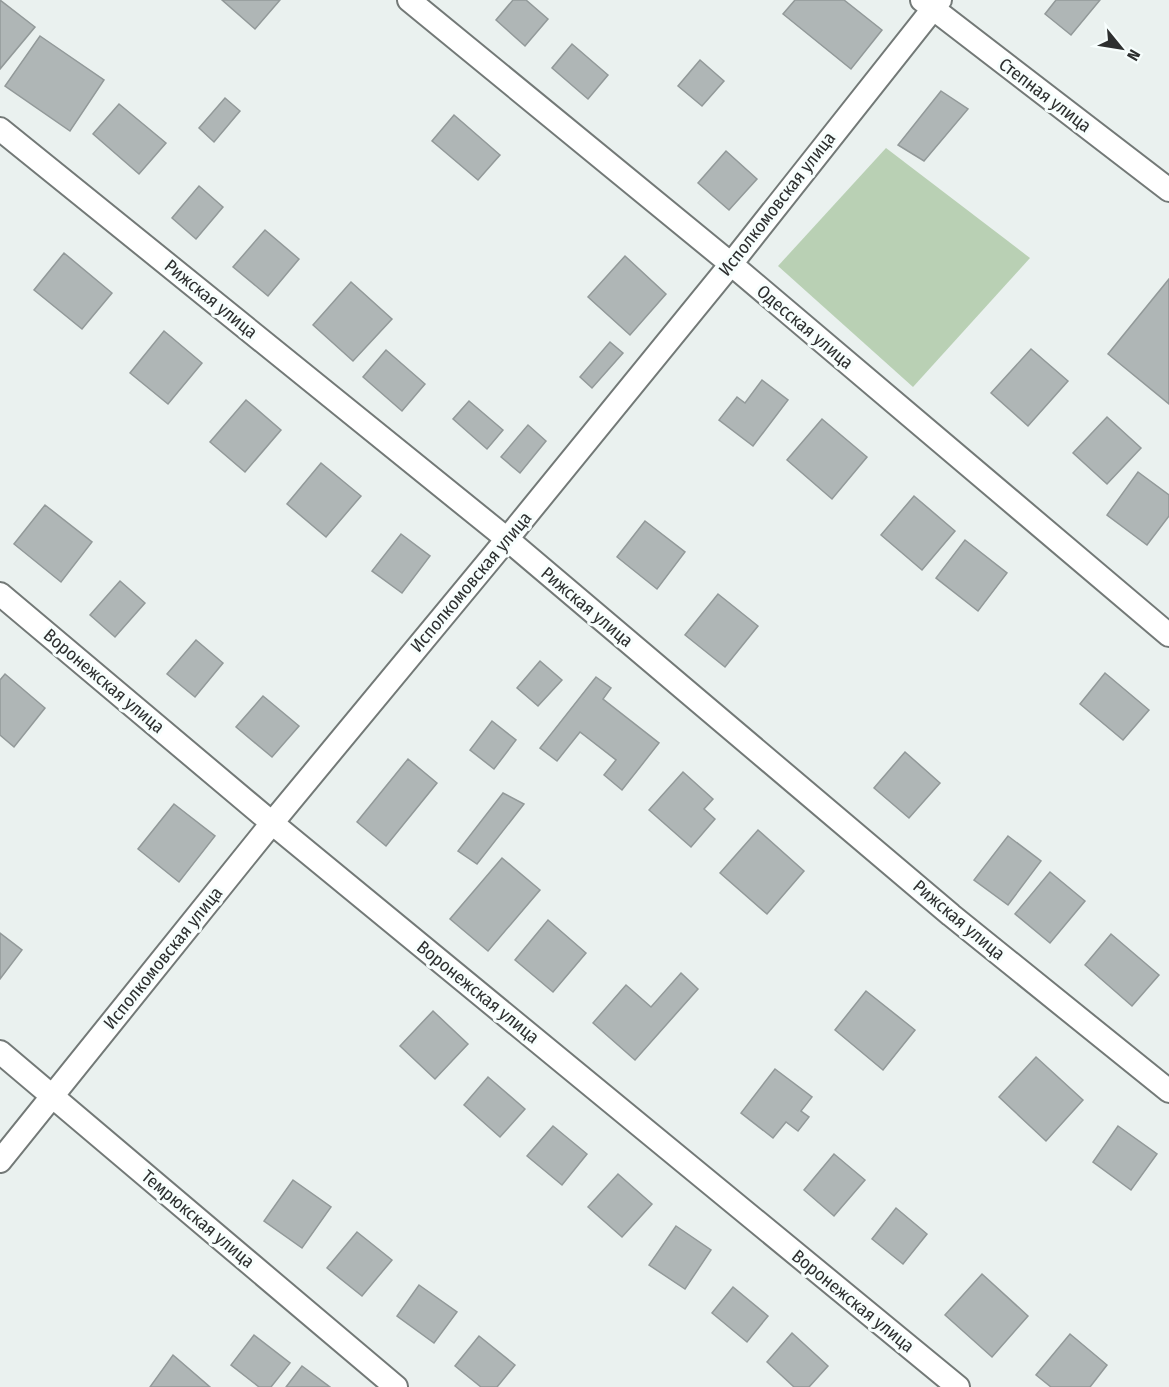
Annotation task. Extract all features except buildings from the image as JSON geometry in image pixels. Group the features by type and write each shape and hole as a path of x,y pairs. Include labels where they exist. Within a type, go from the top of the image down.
{"street":[{"name":"Одесская улица","path":"409,0 730,264 1169,635"},
{"name":"Исполкомовская улица","path":"0,1161 272,822 507,539 730,264 931,3"},
{"name":"Степная улица","path":"931,3 1169,190"},
{"name":"Рижская улица","path":"0,129 507,539 951,915 1169,1091"},
{"name":"Воронежская улица","path":"0,594 272,822 958,1387"},
{"name":"Темрюкская улица","path":"0,1052 396,1387"}],"green space":[{"path":"886,148 1030,258 913,387 778,266"}]}
